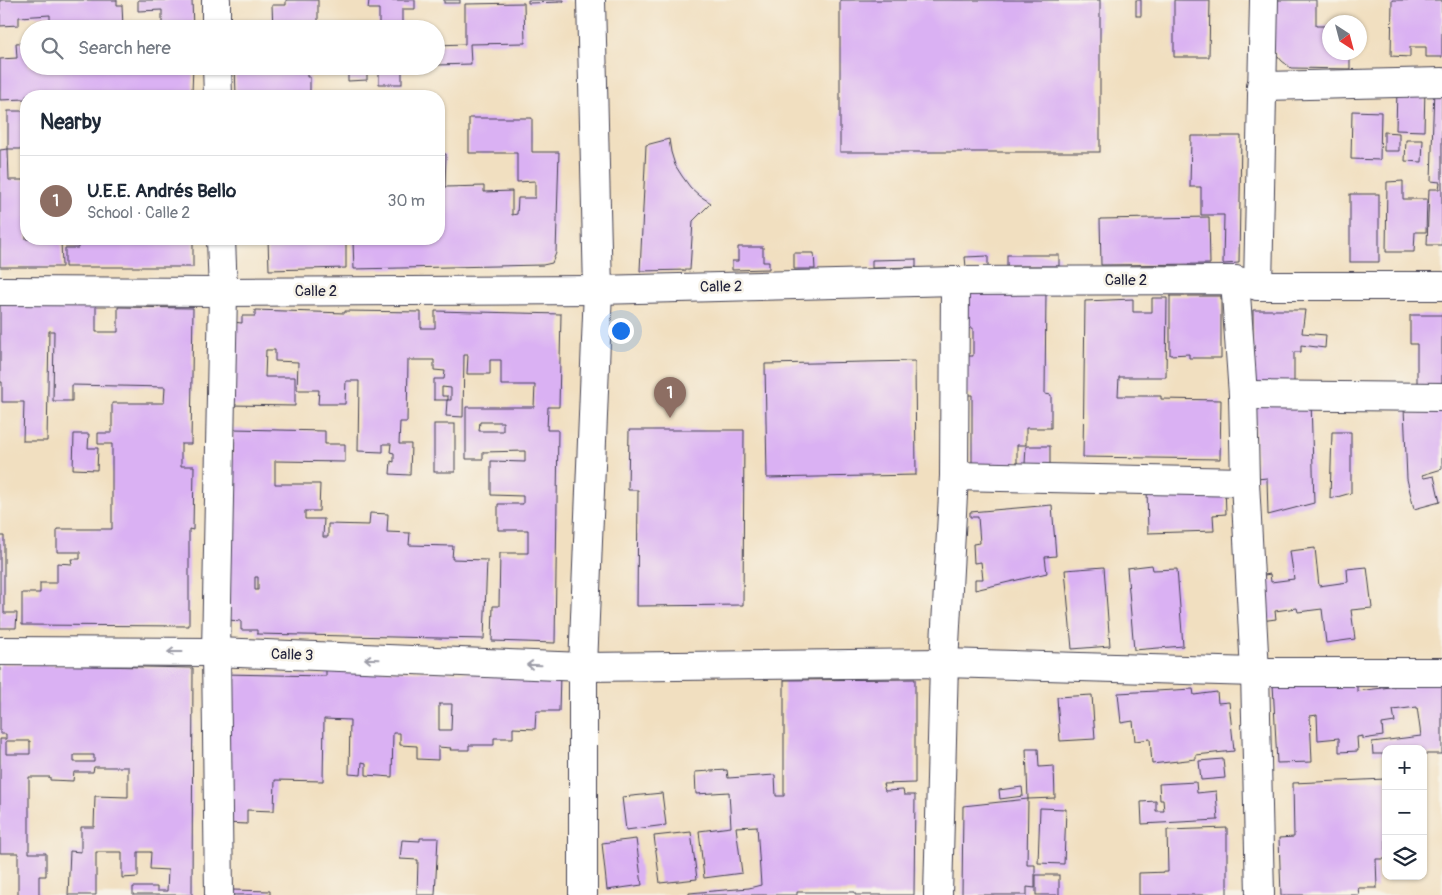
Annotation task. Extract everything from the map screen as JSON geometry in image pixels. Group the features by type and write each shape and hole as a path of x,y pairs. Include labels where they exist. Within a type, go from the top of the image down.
{"street":[{"path":"216,0 216,20"},
{"path":"583,895 583,667 598,290 591,0"},
{"path":"1260,895 1255,672 1245,482 1243,395 1246,283 1261,86 1264,0"},
{"path":"217,75 218,90"},
{"path":"1261,86 1442,82"},
{"path":"219,895 216,652 223,292 221,245"},
{"path":"938,895 944,663 954,476 955,281"},
{"name":"Calle 2","path":"0,291 598,290 955,281 1442,286"},
{"path":"1243,395 1442,397"},
{"path":"954,476 1245,482"},
{"name":"Calle 3","path":"0,652 216,652 583,667 944,663 1255,672 1442,672"}],"building":[{"path":"0,0 117,0 117,5 122,5 123,20 50,20 50,15 19,17 19,25 0,26"},
{"path":"138,0 192,0 193,20 162,20 162,10 138,11"},
{"path":"286,0 318,0 318,20 273,20 272,5 286,5"},
{"path":"369,0 415,0 415,9 402,9 402,20 379,20 379,9 368,9"},
{"path":"444,0 460,0 460,3 444,3"},
{"path":"528,0 564,0 564,2 528,3"},
{"path":"840,0 1100,0 1100,152 840,152"},
{"path":"1136,0 1141,0 1141,16 1136,16"},
{"path":"1174,0 1210,0 1209,57 1174,57"},
{"path":"1275,0 1316,0 1316,26 1322,26 1322,60 1350,60 1350,69 1291,68 1272,49"},
{"path":"1392,0 1442,0 1442,57 1426,57 1426,47 1410,47 1410,57 1391,56"},
{"path":"524,3 525,43 470,44 471,64 445,65 445,45 465,44 465,4"},
{"path":"16,43 20,43 20,75 193,75 192,90 20,90 20,99 0,100 0,59 17,58"},
{"path":"235,75 307,75 307,77 310,77 310,90 236,90"},
{"path":"348,75 367,75 367,80 348,81"},
{"path":"379,75 402,75 402,84 379,84"},
{"path":"1434,87 1442,87 1442,245 1427,245 1429,189 1439,189 1440,182 1431,181"},
{"path":"1397,88 1425,88 1424,131 1396,130"},
{"path":"8,111 20,111 20,149 8,149"},
{"path":"1352,111 1381,112 1380,160 1351,159"},
{"path":"469,118 532,118 532,152 559,152 556,253 552,263 543,265 354,269 353,245 445,245 445,187 484,186 484,192 512,191 512,215 517,214 518,198 535,198 535,181 517,182 517,153 469,153"},
{"path":"1384,132 1399,133 1399,151 1384,151"},
{"path":"1191,136 1241,136 1239,263 1223,264 1224,215 1201,215 1201,187 1190,187"},
{"path":"669,139 675,165 682,176 690,187 711,203 693,221 690,270 640,271 646,145"},
{"path":"1406,140 1423,140 1422,162 1405,161"},
{"path":"8,149 9,180 20,180 20,245 61,245 62,267 0,267 0,150"},
{"path":"445,154 446,154 445,187"},
{"path":"1403,181 1403,199 1427,199 1426,232 1415,232 1414,252 1386,252 1387,182"},
{"path":"1350,194 1379,194 1379,262 1350,262"},
{"path":"1209,217 1210,264 1101,265 1100,219"},
{"path":"78,245 193,245 193,267 65,267 65,248 78,248"},
{"path":"268,245 346,245 346,268 269,270"},
{"path":"738,247 763,247 763,262 769,262 769,269 732,270 732,261 738,261"},
{"path":"794,253 814,253 815,269 794,269"},
{"path":"1007,255 1059,255 1059,266 1007,266"},
{"path":"988,256 988,267 966,267 965,257"},
{"path":"916,259 916,267 872,268 872,260"},
{"path":"962,291 1046,291 1045,394 1051,395 1051,428 1026,428 1026,445 1017,445 1017,465 972,465 972,395 965,395 965,356 973,356 973,328 962,328"},
{"path":"1170,296 1221,296 1221,358 1189,358 1189,354 1170,355"},
{"path":"1152,298 1167,298 1166,377 1119,377 1118,396 1161,396 1161,399 1221,400 1220,459 1083,457 1085,301 1133,299 1133,312 1152,312"},
{"path":"0,303 96,304 96,332 118,332 118,307 193,308 191,444 181,444 181,466 194,466 193,530 189,529 189,626 22,625 22,593 40,593 40,583 57,583 57,563 72,564 71,559 80,559 80,552 57,552 57,529 112,529 112,444 98,444 98,433 112,433 112,403 164,403 165,387 72,385 72,401 53,401 54,331 49,331 47,441 23,441 24,402 2,402 2,382 0,382"},
{"path":"255,310 345,313 345,311 421,312 421,328 435,328 435,311 561,314 559,407 548,407 547,430 558,430 555,643 492,641 493,606 499,606 500,553 528,553 528,530 498,530 498,504 523,504 523,496 491,495 491,461 525,462 525,451 483,452 483,459 466,459 466,407 534,407 535,385 501,385 501,360 490,360 490,374 467,374 468,355 464,355 463,417 446,416 447,400 434,400 434,379 444,379 445,371 434,370 434,360 408,360 407,422 400,422 399,444 411,444 410,475 390,474 391,461 394,462 394,453 390,452 391,444 383,444 383,452 358,451 359,381 346,381 345,404 318,404 319,390 297,390 298,362 275,361 275,350 266,350 265,377 295,377 295,406 230,405 232,322 242,323 242,316 255,316","holes":["442,387 451,388 451,400 448,400 448,396 442,396","480,422 503,422 503,431 479,431"]},
{"path":"1253,310 1305,310 1302,333 1326,335 1325,348 1301,345 1301,352 1294,352 1294,389 1253,389"},
{"path":"1410,315 1442,315 1442,388 1417,388 1417,344 1410,344"},
{"path":"915,361 916,475 767,478 765,364"},
{"path":"1311,400 1314,503 1268,515 1267,478 1257,479 1255,402"},
{"path":"1442,407 1442,469 1422,475 1424,478 1434,476 1440,502 1414,509 1407,479 1404,408"},
{"path":"434,424 455,424 455,472 434,472"},
{"path":"233,429 325,431 325,444 345,444 345,462 275,461 275,484 320,484 319,511 305,511 305,519 324,519 323,537 328,537 328,524 369,525 370,513 388,514 387,532 410,533 409,545 453,546 452,559 487,560 484,639 257,634 257,630 241,630 241,621 228,620","holes":["255,577 258,577 258,590 255,590"]},
{"path":"629,430 744,430 743,605 637,606 638,490 628,490"},
{"path":"1332,432 1351,432 1351,493 1330,499"},
{"path":"74,434 89,434 88,448 98,448 97,470 73,469"},
{"path":"1026,446 1050,446 1050,464 1025,464"},
{"path":"1225,485 1226,514 1213,515 1214,531 1148,533 1147,487"},
{"path":"1052,505 1056,556 1045,557 1047,573 975,590 975,579 983,579 981,562 974,563 973,544 980,543 978,517 970,517 970,512"},
{"path":"0,536 4,536 4,613 17,613 16,628 0,628"},
{"path":"1315,548 1319,586 1348,582 1347,569 1367,567 1372,608 1351,610 1355,639 1326,643 1322,609 1298,612 1297,608 1275,611 1276,619 1261,621 1254,577 1270,574 1271,582 1294,579 1290,551"},
{"path":"1152,565 1153,570 1177,569 1183,646 1134,650 1127,568"},
{"path":"1104,567 1110,646 1072,649 1065,570"},
{"path":"0,664 193,668 192,895 133,895 133,887 157,887 157,891 167,891 168,870 150,869 151,852 138,852 138,877 122,878 122,852 96,852 96,895 68,895 70,851 81,852 81,827 94,827 95,796 128,797 128,767 94,767 93,772 74,772 73,781 50,780 50,777 29,777 29,853 46,853 46,876 39,876 39,895 18,895 18,853 0,853 0,739 6,739 6,734 0,734","holes":["6,741 30,741 30,754 6,754","74,755 94,755 94,762 74,762"]},
{"path":"326,669 560,675 559,711 536,711 535,729 513,728 513,738 494,738 494,745 469,745 469,750 450,750 451,748 438,747 438,760 417,759 417,746 400,745 400,733 393,733 392,777 366,775 366,763 362,762 361,775 349,774 350,720 324,719 323,781 275,780 274,811 247,810 247,824 224,823 224,674 326,676","holes":["439,704 452,704 451,730 439,730"]},
{"path":"915,679 915,783 883,784 885,791 903,790 904,795 915,795 914,895 855,895 855,892 797,892 797,895 689,895 689,893 749,888 761,885 757,826 736,827 742,873 704,878 699,831 731,827 729,792 696,794 695,772 727,770 728,778 775,775 776,796 784,796 784,680"},
{"path":"1332,681 1332,686 1357,685 1357,691 1442,681 1442,754 1427,754 1427,745 1382,745 1382,754 1373,754 1372,742 1421,736 1417,707 1393,710 1395,722 1382,724 1383,736 1363,739 1363,736 1357,737 1358,751 1339,752 1339,738 1318,740 1317,715 1310,716 1312,762 1277,763 1273,684"},
{"path":"1193,689 1194,695 1217,692 1218,703 1229,702 1234,751 1196,755 1196,759 1152,764 1150,739 1135,741 1133,721 1121,723 1118,693"},
{"path":"1092,695 1095,739 1060,741 1057,697"},
{"path":"1026,749 1038,749 1039,767 1054,766 1055,798 1028,799"},
{"path":"1223,759 1225,778 1201,780 1199,761"},
{"path":"1382,779 1382,859 1376,859 1377,888 1358,888 1359,895 1281,895 1279,838 1294,837 1293,783"},
{"path":"1196,782 1197,793 1216,791 1218,820 1142,824 1141,802 1156,801 1156,811 1164,811 1163,800 1160,800 1159,784"},
{"path":"1022,787 1023,796 1000,799 999,790"},
{"path":"662,793 666,825 626,830 622,797"},
{"path":"1028,799 1027,865 1035,865 1035,888 1027,887 1027,895 962,895 963,806"},
{"path":"1040,808 1066,809 1064,864 1038,863"},
{"path":"1227,828 1227,895 1139,895 1139,873 1168,872 1167,830"},
{"path":"691,832 697,879 660,883 654,836"},
{"path":"420,838 438,838 435,895 417,895 418,860 400,859 402,840 420,841"},
{"path":"636,839 642,885 607,890 602,843"},
{"path":"1036,875 1059,875 1059,895 1036,895"},
{"path":"232,890 270,891 270,895 232,895"}],"place":[{"name":"U.E.E. Andrés Bello","path":"670,418"}]}
